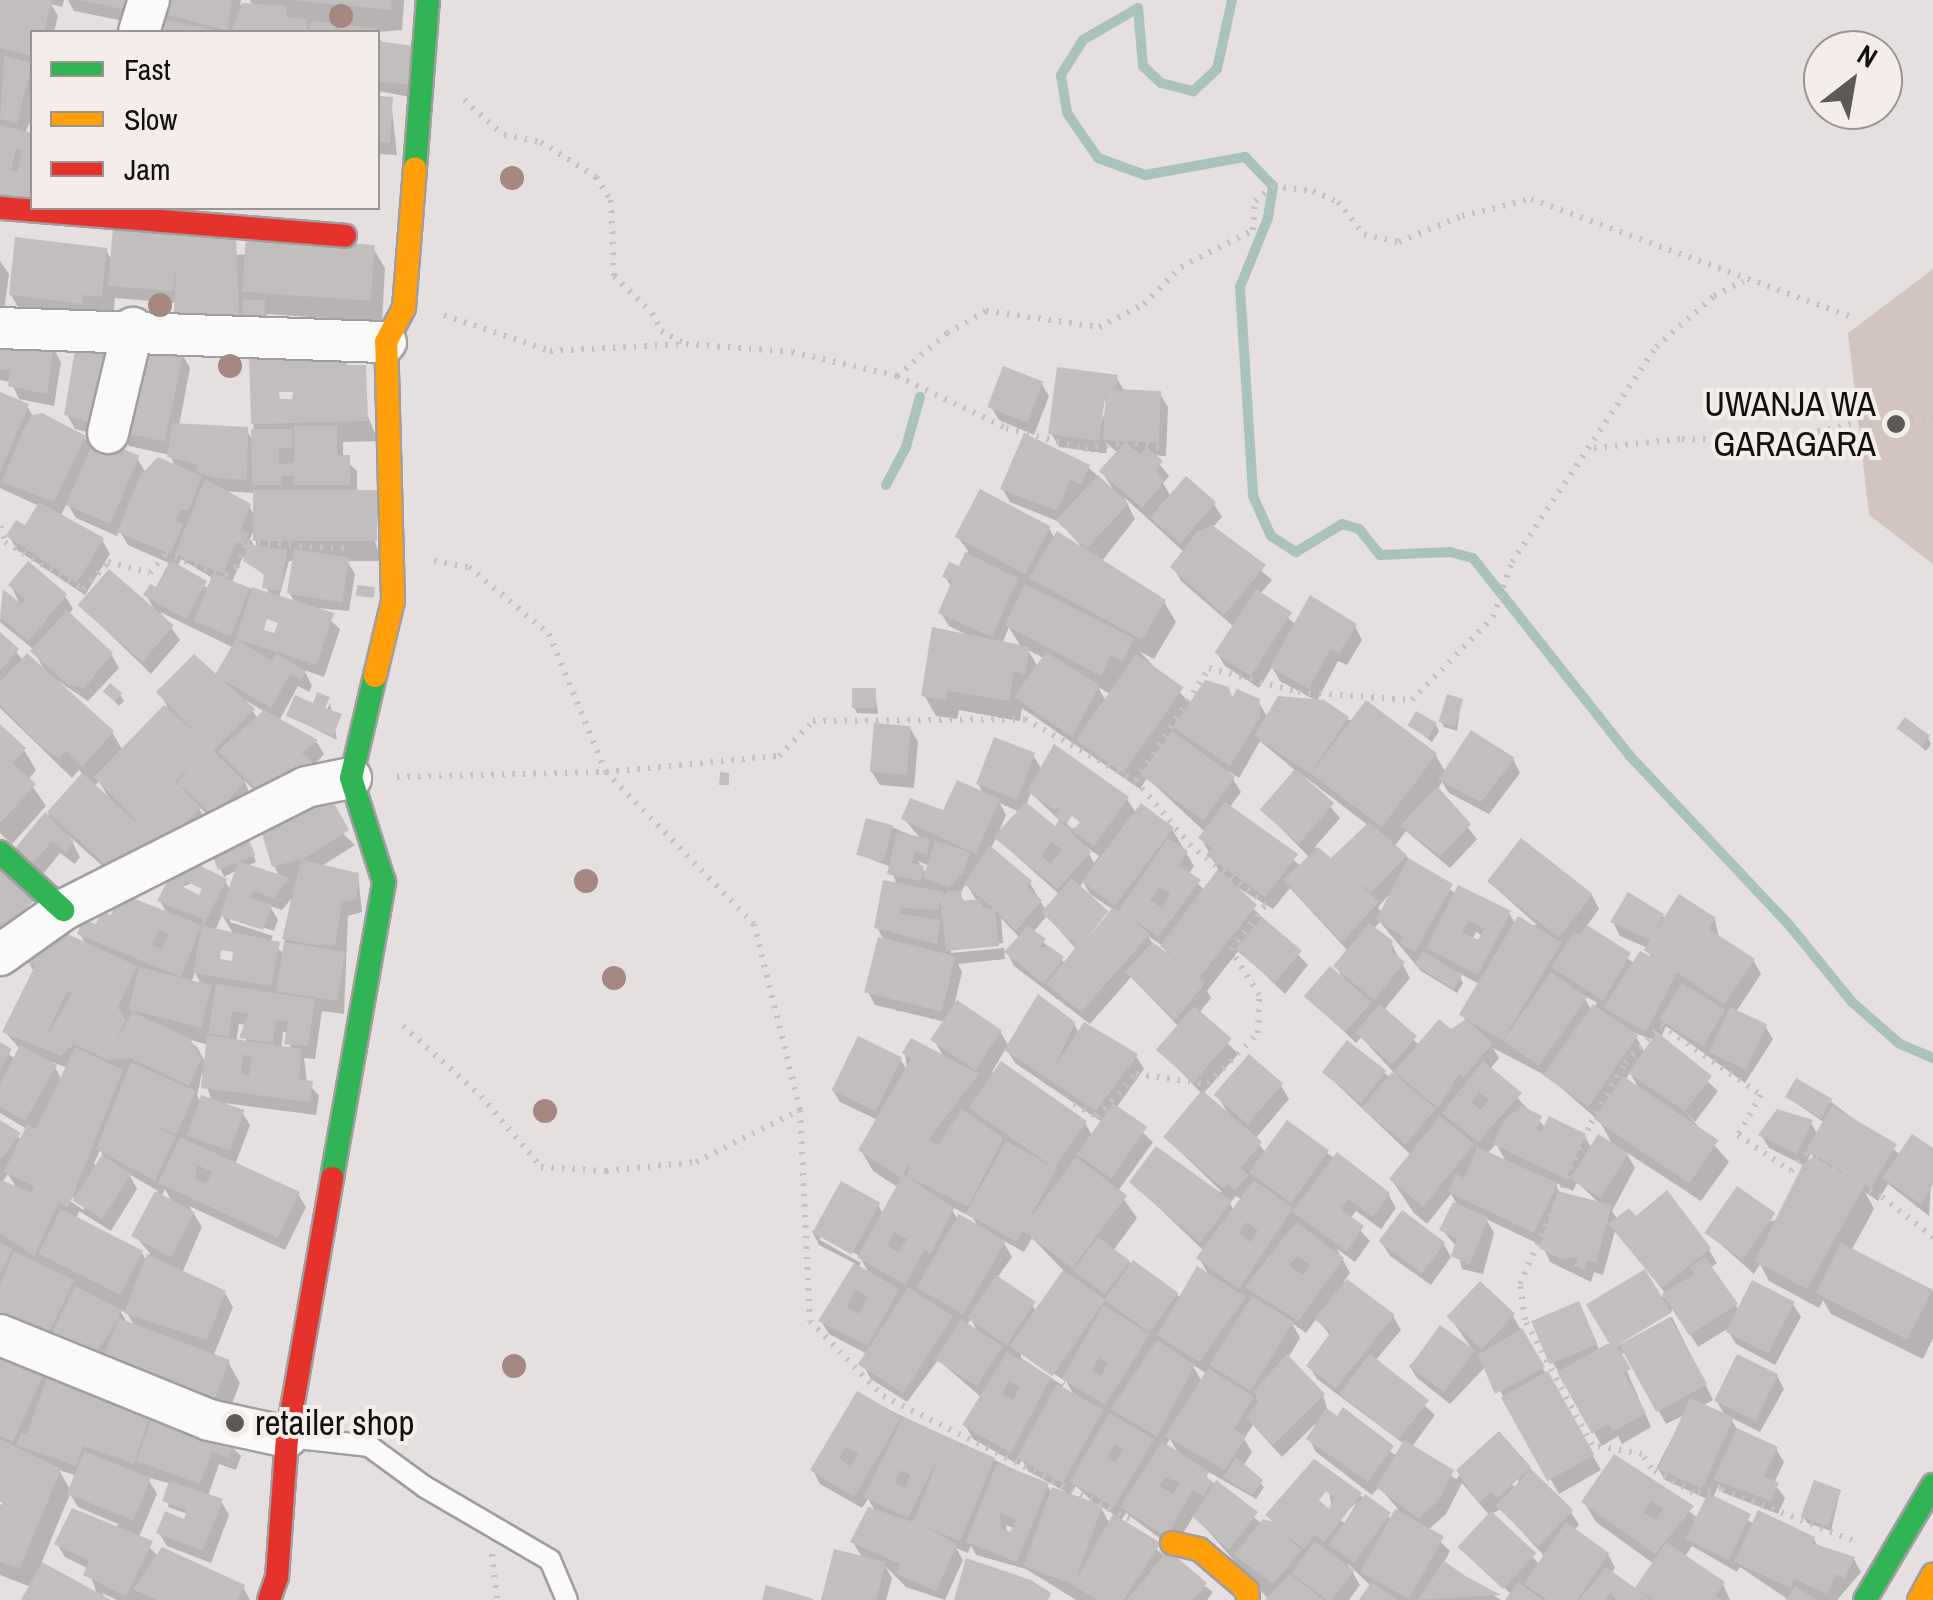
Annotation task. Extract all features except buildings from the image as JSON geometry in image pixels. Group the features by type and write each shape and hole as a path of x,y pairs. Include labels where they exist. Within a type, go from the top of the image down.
{"street":[{"path":"140,30 148,0"},
{"path":"269,1600 277,1577 287,1437 363,1020 384,882 350,778 394,600 395,325 428,0"},
{"path":"0,208 30,210"},
{"path":"36,210 345,236"},
{"path":"0,328 395,325"},
{"path":"108,433 133,328"},
{"path":"0,955 63,910 306,786 350,778"},
{"path":"0,852 63,910"},
{"path":"0,1335 210,1420 287,1437"},
{"path":"1866,1600 1933,1485"},
{"path":"1172,1543 1199,1548 1247,1590 1248,1600"},
{"path":"1919,1600 1933,1575"}],"lane":[{"path":"287,1437 369,1446 492,1528 550,1560 566,1600"}],"path":[{"path":"455,84 470,111 504,135 541,142 596,176 612,200 614,276 652,313 660,331 686,344"},
{"path":"896,376 947,333 986,312 1099,327 1144,304 1181,267 1253,230 1255,201 1273,186 1338,202 1364,235 1399,242 1462,216 1531,198 1743,281 1848,316"},
{"path":"1136,781 1209,668 1298,692 1412,700 1493,617 1512,562 1593,448 1656,347 1714,296 1743,281"},
{"path":"395,325 474,320 550,351 686,344 792,352 896,376 1038,437 1085,449 1125,442 1162,448"},
{"path":"1593,448 1682,439 1777,441 1859,422 1933,418"},
{"path":"0,526 5,542 83,589 108,562 150,573 165,554 226,575 237,567 247,542 395,554 469,567 550,634 606,772 754,924 800,1110 810,1321 883,1396 1172,1543"},
{"path":"350,778 606,772 779,756 813,721 1025,719 1136,781 1191,846 1266,904 1232,950 1259,995 1258,1033 1208,1084 1136,1074 1097,1117 1074,1104"},
{"path":"363,1020 401,1024 436,1050 541,1168 606,1171 696,1162 800,1110"},
{"path":"1890,1556 1721,1489 1693,1493 1651,1468 1642,1454 1592,1444 1525,1320 1520,1284 1591,1123 1626,1063 1661,1024 1761,1095 1738,1136 1791,1171 1806,1153 1882,1196 1933,1237"},
{"path":"492,1528 497,1600"}],"shaded area":[{"name":"UWANJA WA GARAGARA","path":"1933,269 1933,564 1869,515 1848,333"}],"waterway":[{"path":"1232,0 1217,69 1193,91 1161,83 1143,66 1138,8 1083,40 1061,75 1067,113 1098,158 1145,175 1245,157 1273,186 1268,218 1240,287 1253,496 1271,536 1296,552 1342,524 1359,529 1380,555 1450,552 1473,558 1629,755 1790,926 1852,1002 1900,1044 1933,1058"},
{"path":"886,485 906,447 920,397"}],"traffic: fast":[{"path":"415,168 428,0"},
{"path":"332,1178 384,882 351,778 375,676"},
{"path":"0,852 63,910"},
{"path":"1865,1600 1933,1485"}],"traffic: slow":[{"path":"375,676 393,601 386,342 404,308 415,168"},
{"path":"1172,1543 1199,1549 1247,1590 1248,1600"},
{"path":"1919,1600 1933,1575"}],"traffic: jam":[{"path":"0,208 345,236"},
{"path":"269,1600 277,1577 287,1437 332,1178"}],"place":[{"name":"UWANJA WA GARAGARA","path":"1896,424"},
{"name":"retailer shop","path":"235,1423"}]}
